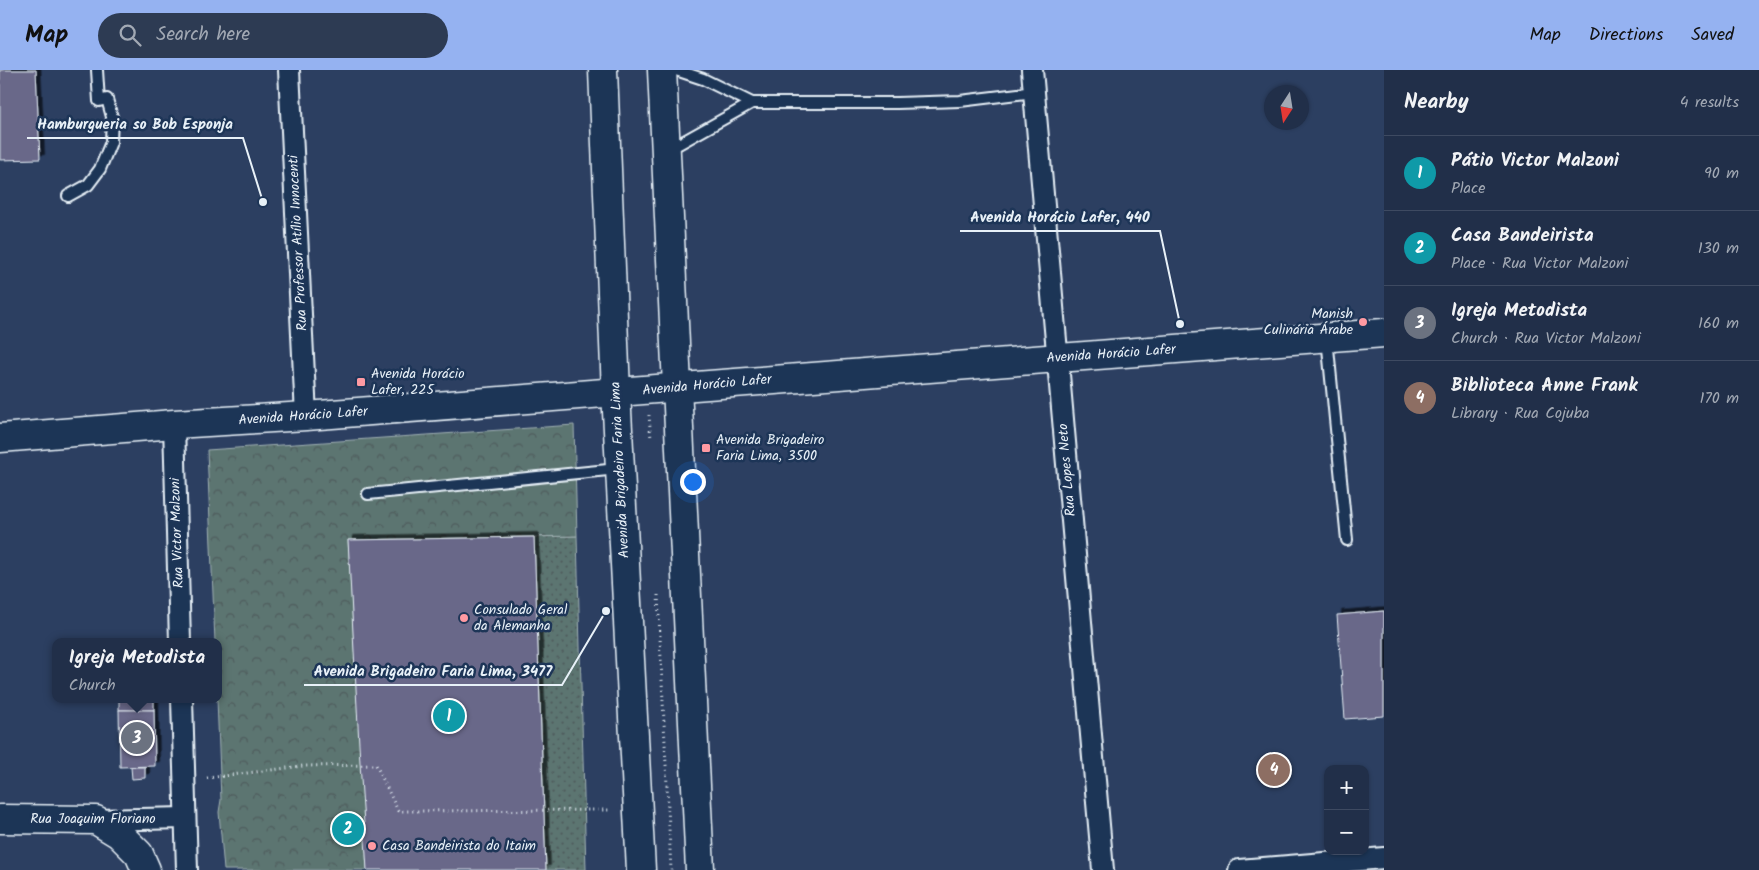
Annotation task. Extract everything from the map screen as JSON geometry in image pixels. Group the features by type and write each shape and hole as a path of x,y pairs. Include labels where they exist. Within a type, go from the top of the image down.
{"main road":[{"name":"Avenida Brigadeiro Faria Lima","path":"603,70 619,469 641,870"},
{"path":"662,70 700,870"},
{"name":"Avenida Horácio Lafer","path":"0,438 1384,333"},
{"name":"Rua Joaquim Floriano","path":"0,819 96,820"},
{"path":"96,820 119,834 139,854 146,870"}],"street":[{"name":"Rua Professor Atílio Innocenti","path":"289,70 306,416"},
{"name":"Rua Lopes Neto","path":"1032,70 1103,870"},
{"name":"Rua Victor Malzoni","path":"174,424 180,638"},
{"path":"182,703 187,870"},
{"name":"Rua Joaquim Floriano","path":"96,820 185,818"},
{"path":"1238,870 1384,858"}],"lane":[{"path":"68,196 88,185 100,169 111,142 112,117 107,99 99,101 97,70"},
{"path":"676,70 703,79 752,103 942,102 1034,92"},
{"path":"666,151 752,103"},
{"path":"1327,338 1346,540"},
{"path":"368,494 619,469"}],"path":[{"path":"184,780 302,766 376,764 398,810 638,810"}],"green space":[{"path":"574,425 577,536 348,540 367,870 224,870 219,812 221,800 217,703 222,703 222,638 215,638 207,450"},
{"path":"577,536 586,870 546,870 534,537"}],"building":[{"path":"0,70 36,70 40,159 0,160"},
{"path":"534,537 546,870 367,870 348,540"},
{"path":"1384,611 1384,716 1345,719 1337,615"},
{"path":"119,703 154,703 154,710 119,710"},
{"path":"119,710 154,710 155,766 120,767"},
{"path":"131,767 145,767 145,778 132,779"}],"place":[{"name":"Hamburgueria so Bob Esponja","path":"263,202"},
{"name":"Manish Culinária Árabe","path":"1363,322"},
{"name":"Avenida Horácio Lafer, 440","path":"1180,324"},
{"name":"Avenida Horácio Lafer, 225","path":"361,382"},
{"name":"Avenida Brigadeiro Faria Lima, 3500","path":"706,448"},
{"name":"Avenida Brigadeiro Faria Lima, 3477","path":"606,611"},
{"name":"Consulado Geral da Alemanha","path":"464,618"},
{"name":"Pátio Victor Malzoni","path":"449,716"},
{"name":"Igreja Metodista","path":"137,738"},
{"name":"Biblioteca Anne Frank","path":"1274,770"},
{"name":"Casa Bandeirista","path":"348,829"},
{"name":"Casa Bandeirista do Itaim","path":"372,846"}]}
